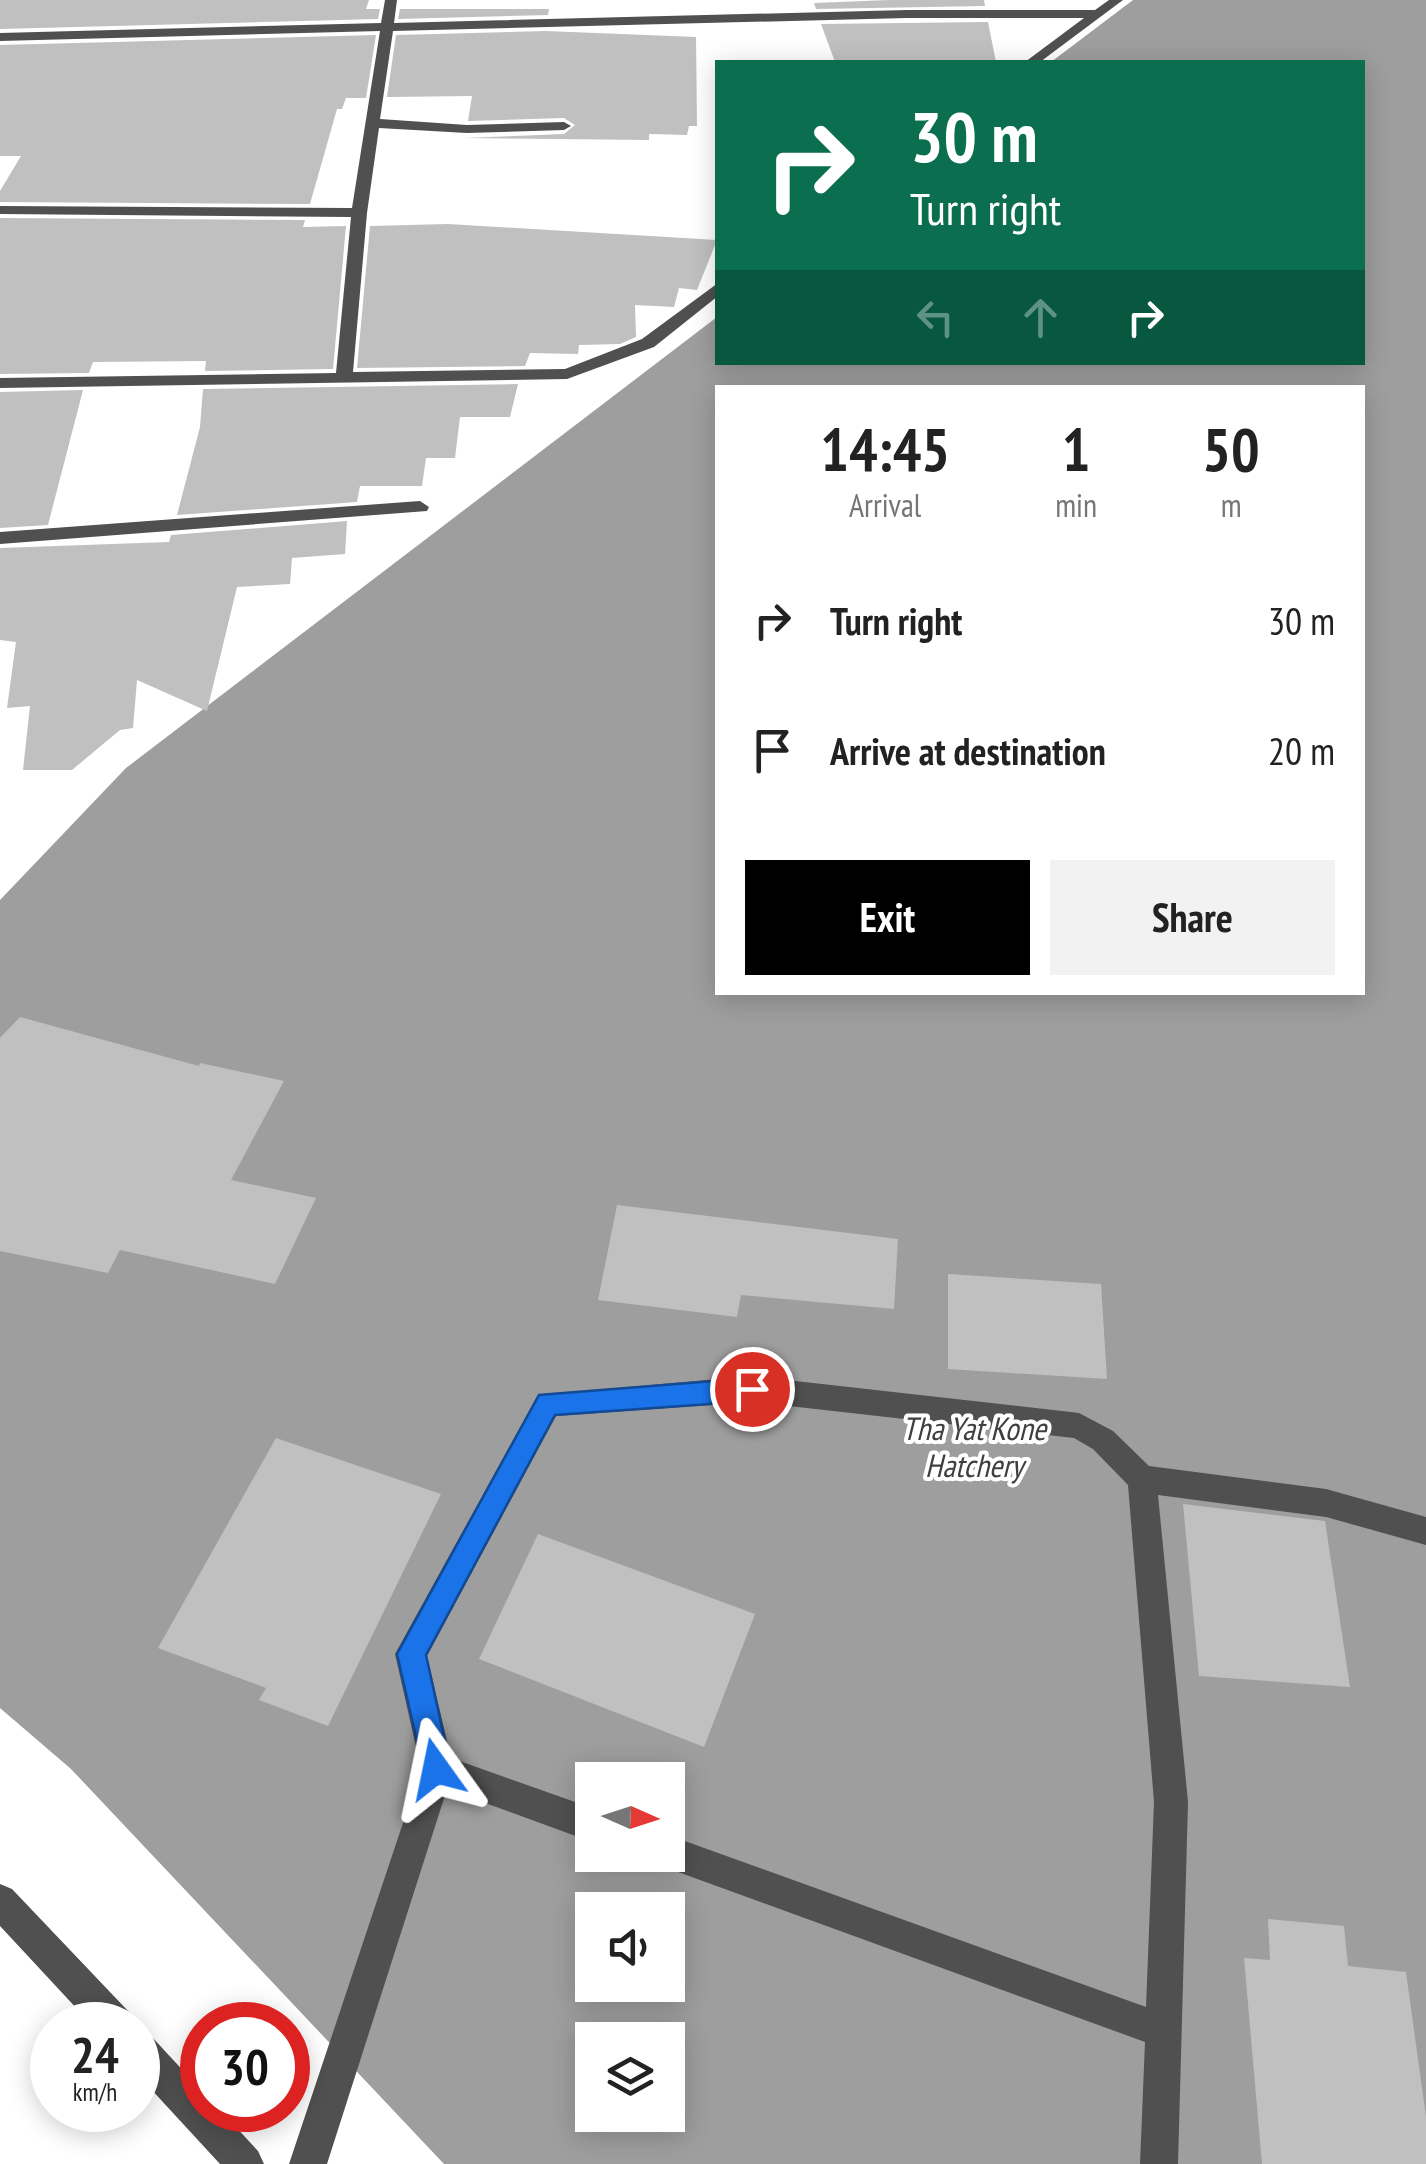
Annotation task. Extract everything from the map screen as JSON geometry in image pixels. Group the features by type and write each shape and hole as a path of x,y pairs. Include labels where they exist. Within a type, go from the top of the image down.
{"street":[{"path":"344,377 358,212 391,0"},
{"path":"1035,60 1117,0"},
{"path":"0,37 387,30 904,7 1098,14"},
{"path":"372,122 467,129 564,126"},
{"path":"0,210 358,212"},
{"path":"0,383 567,374 648,344 715,290"},
{"path":"0,538 420,507"},
{"path":"308,2164 436,1769 411,1654 548,1404 649,1400 752,1389 1079,1426 1103,1440 1142,1480 1326,1502 1426,1531"},
{"path":"1142,1480 1171,1802 1159,2164"},
{"path":"436,1769 575,1819"},
{"path":"685,1858 1161,2030"},
{"path":"0,1901 94,2002"},
{"path":"160,2072 245,2164"}],"water":[{"name":"Tha Yat Kone Hatchery","path":"1133,0 1426,0 1426,2164 444,2164 310,2022 310,2002 291,2002 71,1769 0,1708 0,900 126,768 715,319 715,365 1365,365 1365,60 1054,60"}],"building":[{"path":"0,0 369,0 366,9 380,9 378,19 0,29"},
{"path":"984,0 985,6 816,9 814,3"},
{"path":"400,9 549,9 548,15 398,19"},
{"path":"988,22 996,60 834,60 821,24"},
{"path":"546,31 696,37 697,126 689,126 687,135 649,134 649,140 464,138 564,134 575,125 564,118 468,121 472,96 387,97 396,35"},
{"path":"376,35 366,98 346,98 342,109 337,109 310,204 0,202 0,191 21,156 0,156 0,45"},
{"path":"0,218 305,220 303,227 346,226 333,369 205,371 206,361 93,362 89,373 0,374"},
{"path":"448,224 715,240 715,245 697,290 679,288 674,307 635,305 636,337 620,344 579,345 578,354 530,353 525,366 357,368 370,226"},
{"path":"518,384 510,417 460,417 455,458 426,458 422,486 360,486 357,502 177,515 200,427 203,389"},
{"path":"83,390 48,525 0,528 0,392"},
{"path":"347,521 345,554 292,558 290,584 237,587 207,711 137,680 133,728 120,730 72,770 23,770 30,706 7,708 16,642 0,640 0,548 169,542 171,535"},
{"path":"20,1017 199,1066 200,1063 284,1081 231,1180 316,1198 275,1284 120,1250 108,1273 0,1251 0,1038"},
{"path":"617,1205 898,1239 894,1309 741,1295 737,1317 598,1300"},
{"path":"948,1274 1101,1284 1107,1379 948,1369"},
{"path":"276,1438 441,1494 328,1726 259,1700 266,1688 158,1648"},
{"path":"1183,1504 1325,1521 1350,1687 1199,1676"},
{"path":"538,1534 755,1614 704,1747 479,1659"},
{"path":"1268,1919 1344,1926 1348,1966 1406,1972 1426,2117 1426,2164 1262,2164 1244,1958 1270,1960"}],"route":[{"path":"436,1769 411,1654 548,1404 649,1400 752,1389"}]}
